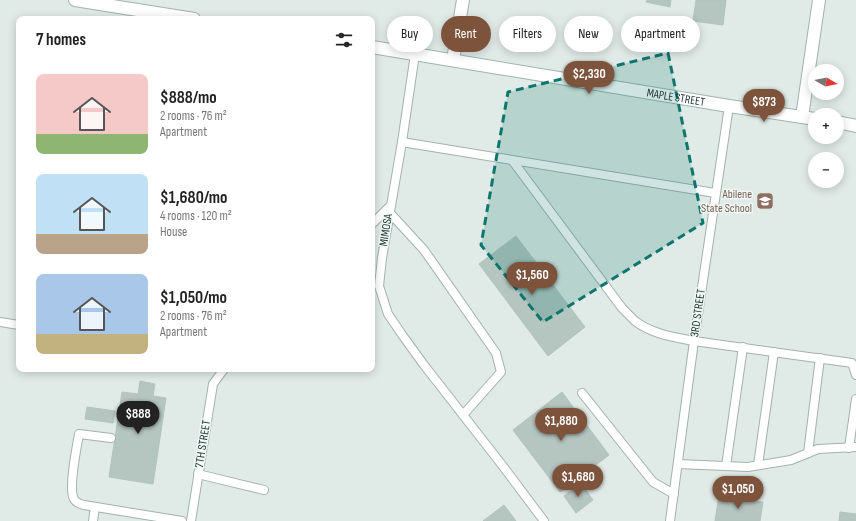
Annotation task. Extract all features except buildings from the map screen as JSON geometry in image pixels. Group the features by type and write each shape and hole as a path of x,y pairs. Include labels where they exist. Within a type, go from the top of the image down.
{"main road":[{"path":"75,0 175,16"},
{"path":"453,60 463,0"},
{"path":"802,117 819,0"},
{"name":"MAPLE STREET","path":"375,47 808,118"},
{"path":"844,123 856,126"}],"lane":[{"name":"MIMOSA","path":"415,54 402,142 382,258 380,286 388,314 424,365 544,521"},
{"name":"3RD STREET","path":"670,521 715,193 729,106"},
{"path":"402,142 715,193"},
{"path":"512,160 622,308 635,321 650,330 669,336 694,341 852,363 856,375"},
{"path":"375,222 390,209 424,250 496,353 501,372 463,415"},
{"path":"0,322 16,324"},
{"path":"726,466 743,348"},
{"path":"758,465 774,352"},
{"path":"808,453 820,358"},
{"name":"7TH STREET","path":"191,521 213,384 221,372"},
{"path":"582,393 653,482 674,494"},
{"path":"678,464 748,467 791,460 818,449 852,447 856,399"},
{"path":"111,438 79,434 71,488 73,498 78,503 95,507 182,521"},
{"path":"198,474 264,490"},
{"path":"93,521 95,507"}],"highlighted area":[{"path":"668,53 703,223 543,322 481,245 508,92"}],"place":[{"name":"Abilene State School","path":"765,201"}]}
